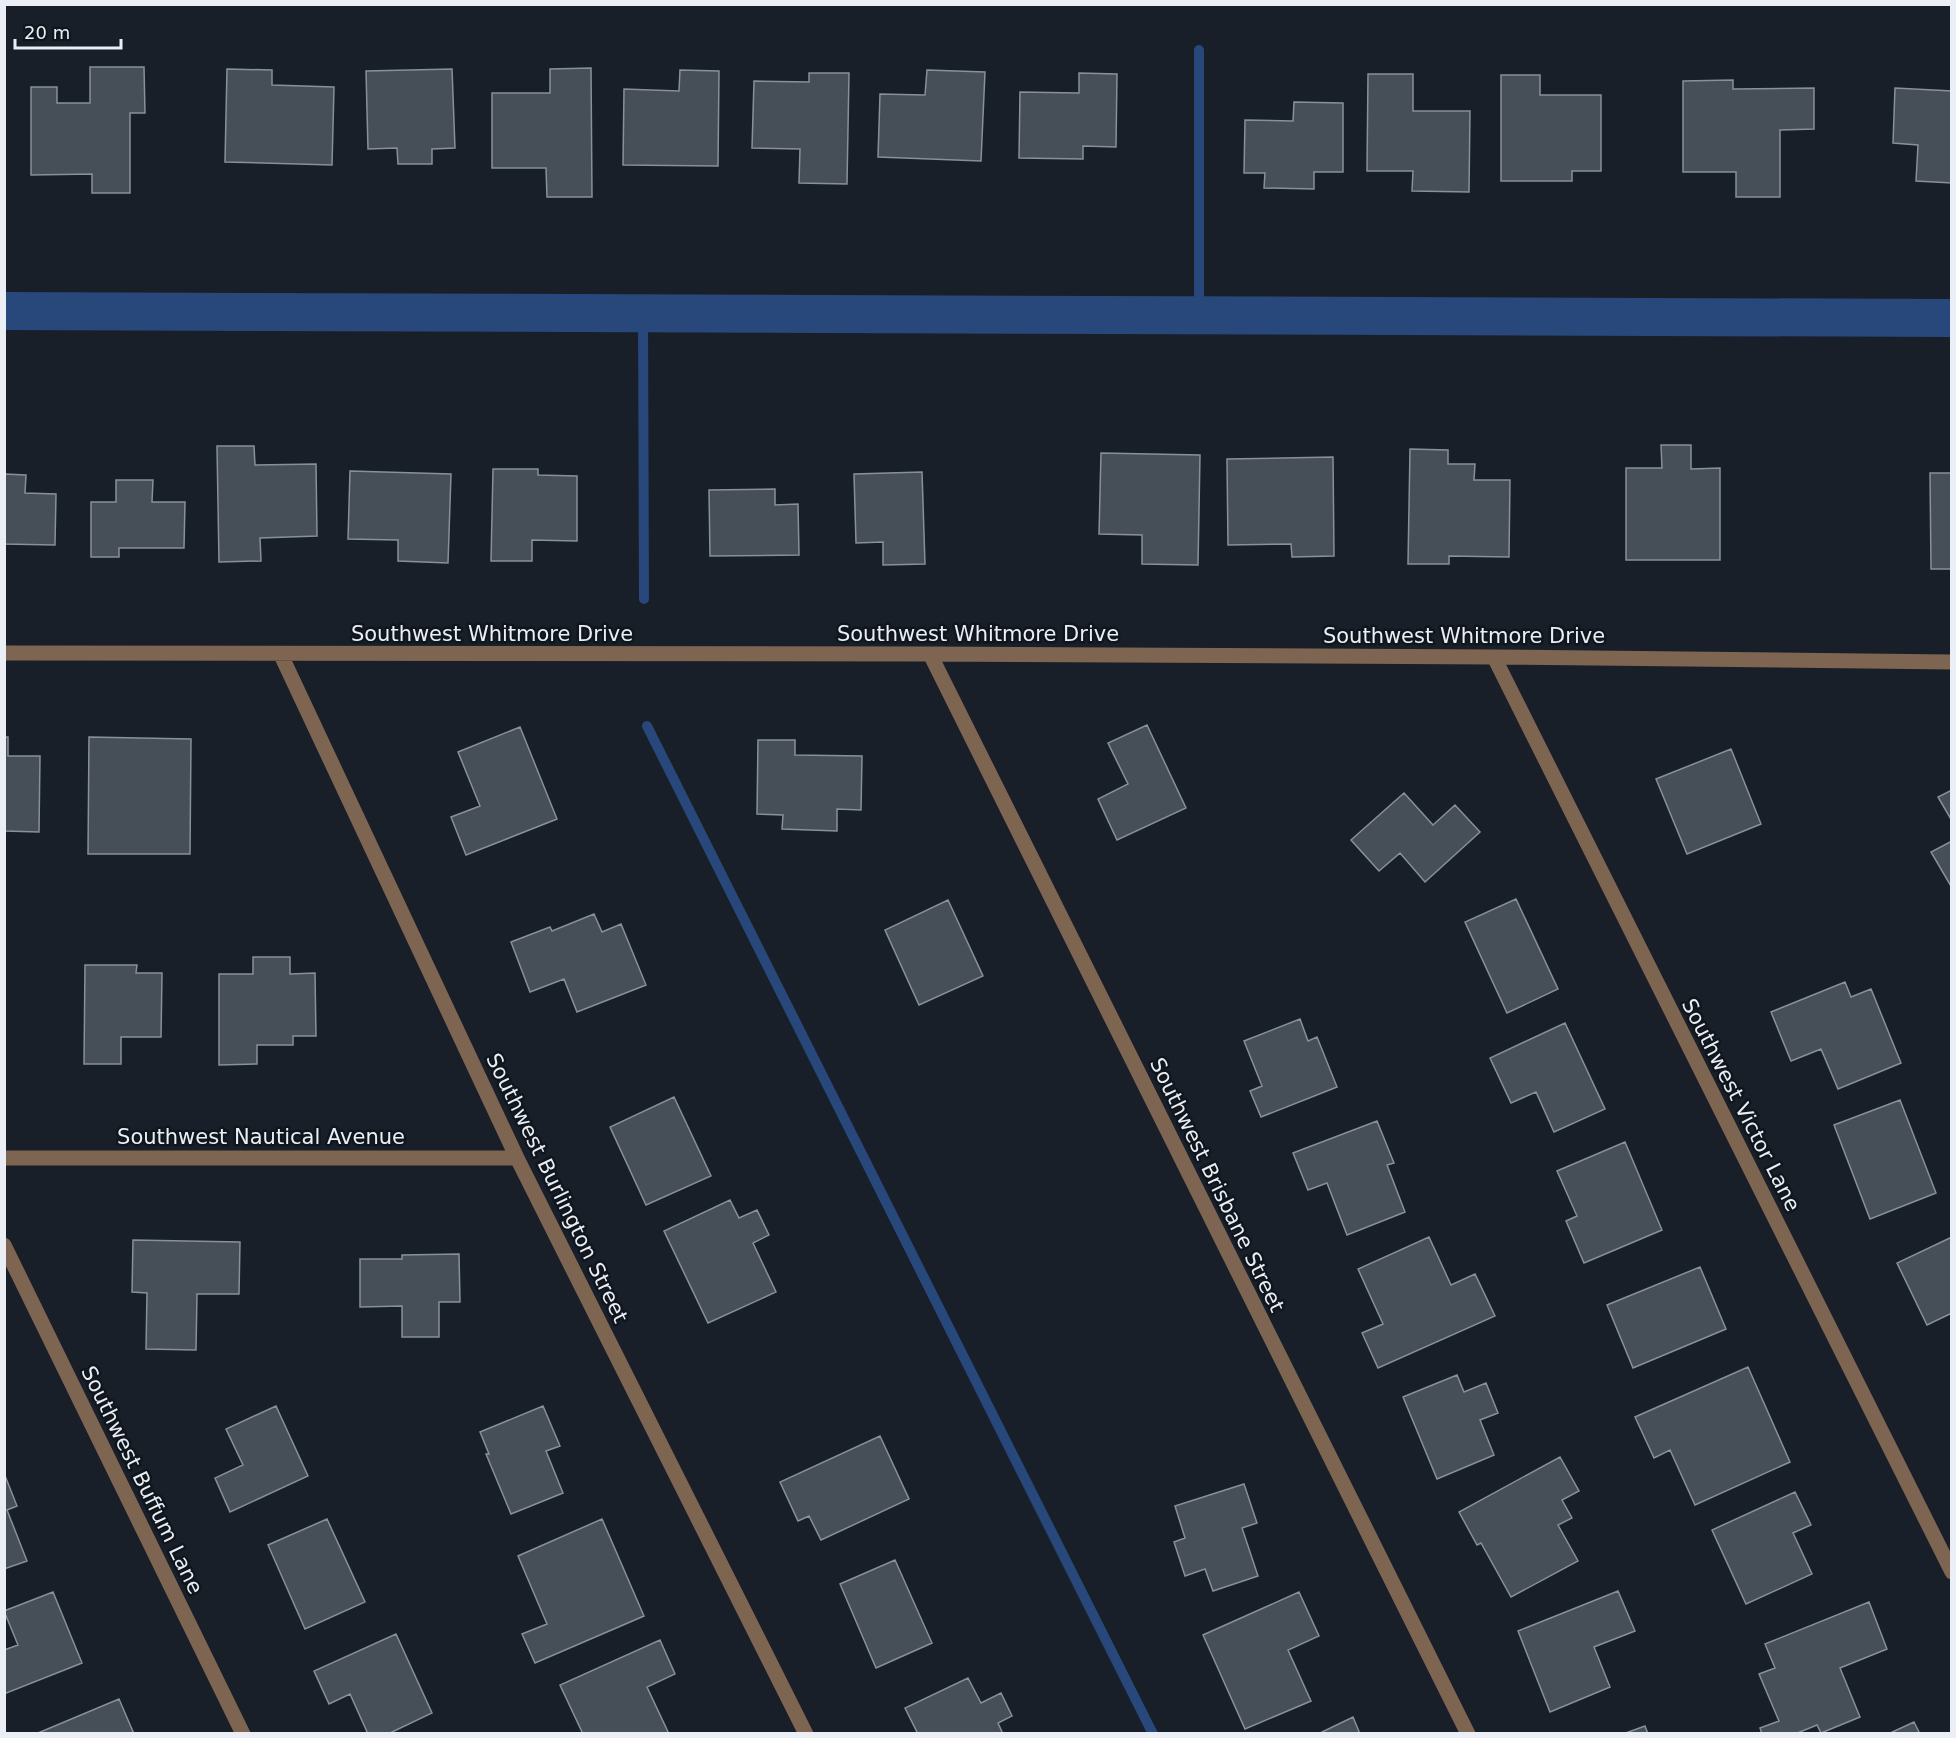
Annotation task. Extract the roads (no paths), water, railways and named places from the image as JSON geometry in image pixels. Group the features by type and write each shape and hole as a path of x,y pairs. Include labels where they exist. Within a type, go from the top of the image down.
{"street":[{"name":"Southwest Whitmore Drive","path":"4,653 930,654 1952,662"},
{"name":"Southwest Brisbane Street","path":"930,654 1468,1734"},
{"name":"Southwest Burlington Street","path":"281,655 517,1158 806,1734"},
{"name":"Southwest Victor Lane","path":"1494,657 1952,1572"},
{"name":"Southwest Nautical Avenue","path":"4,1158 517,1158"},
{"name":"Southwest Buffum Lane","path":"4,1245 243,1734"}],"waterway":[{"path":"1199,50 1199,315"},
{"path":"4,311 1952,318"},
{"path":"643,314 644,599"},
{"path":"647,726 1153,1734"}]}
